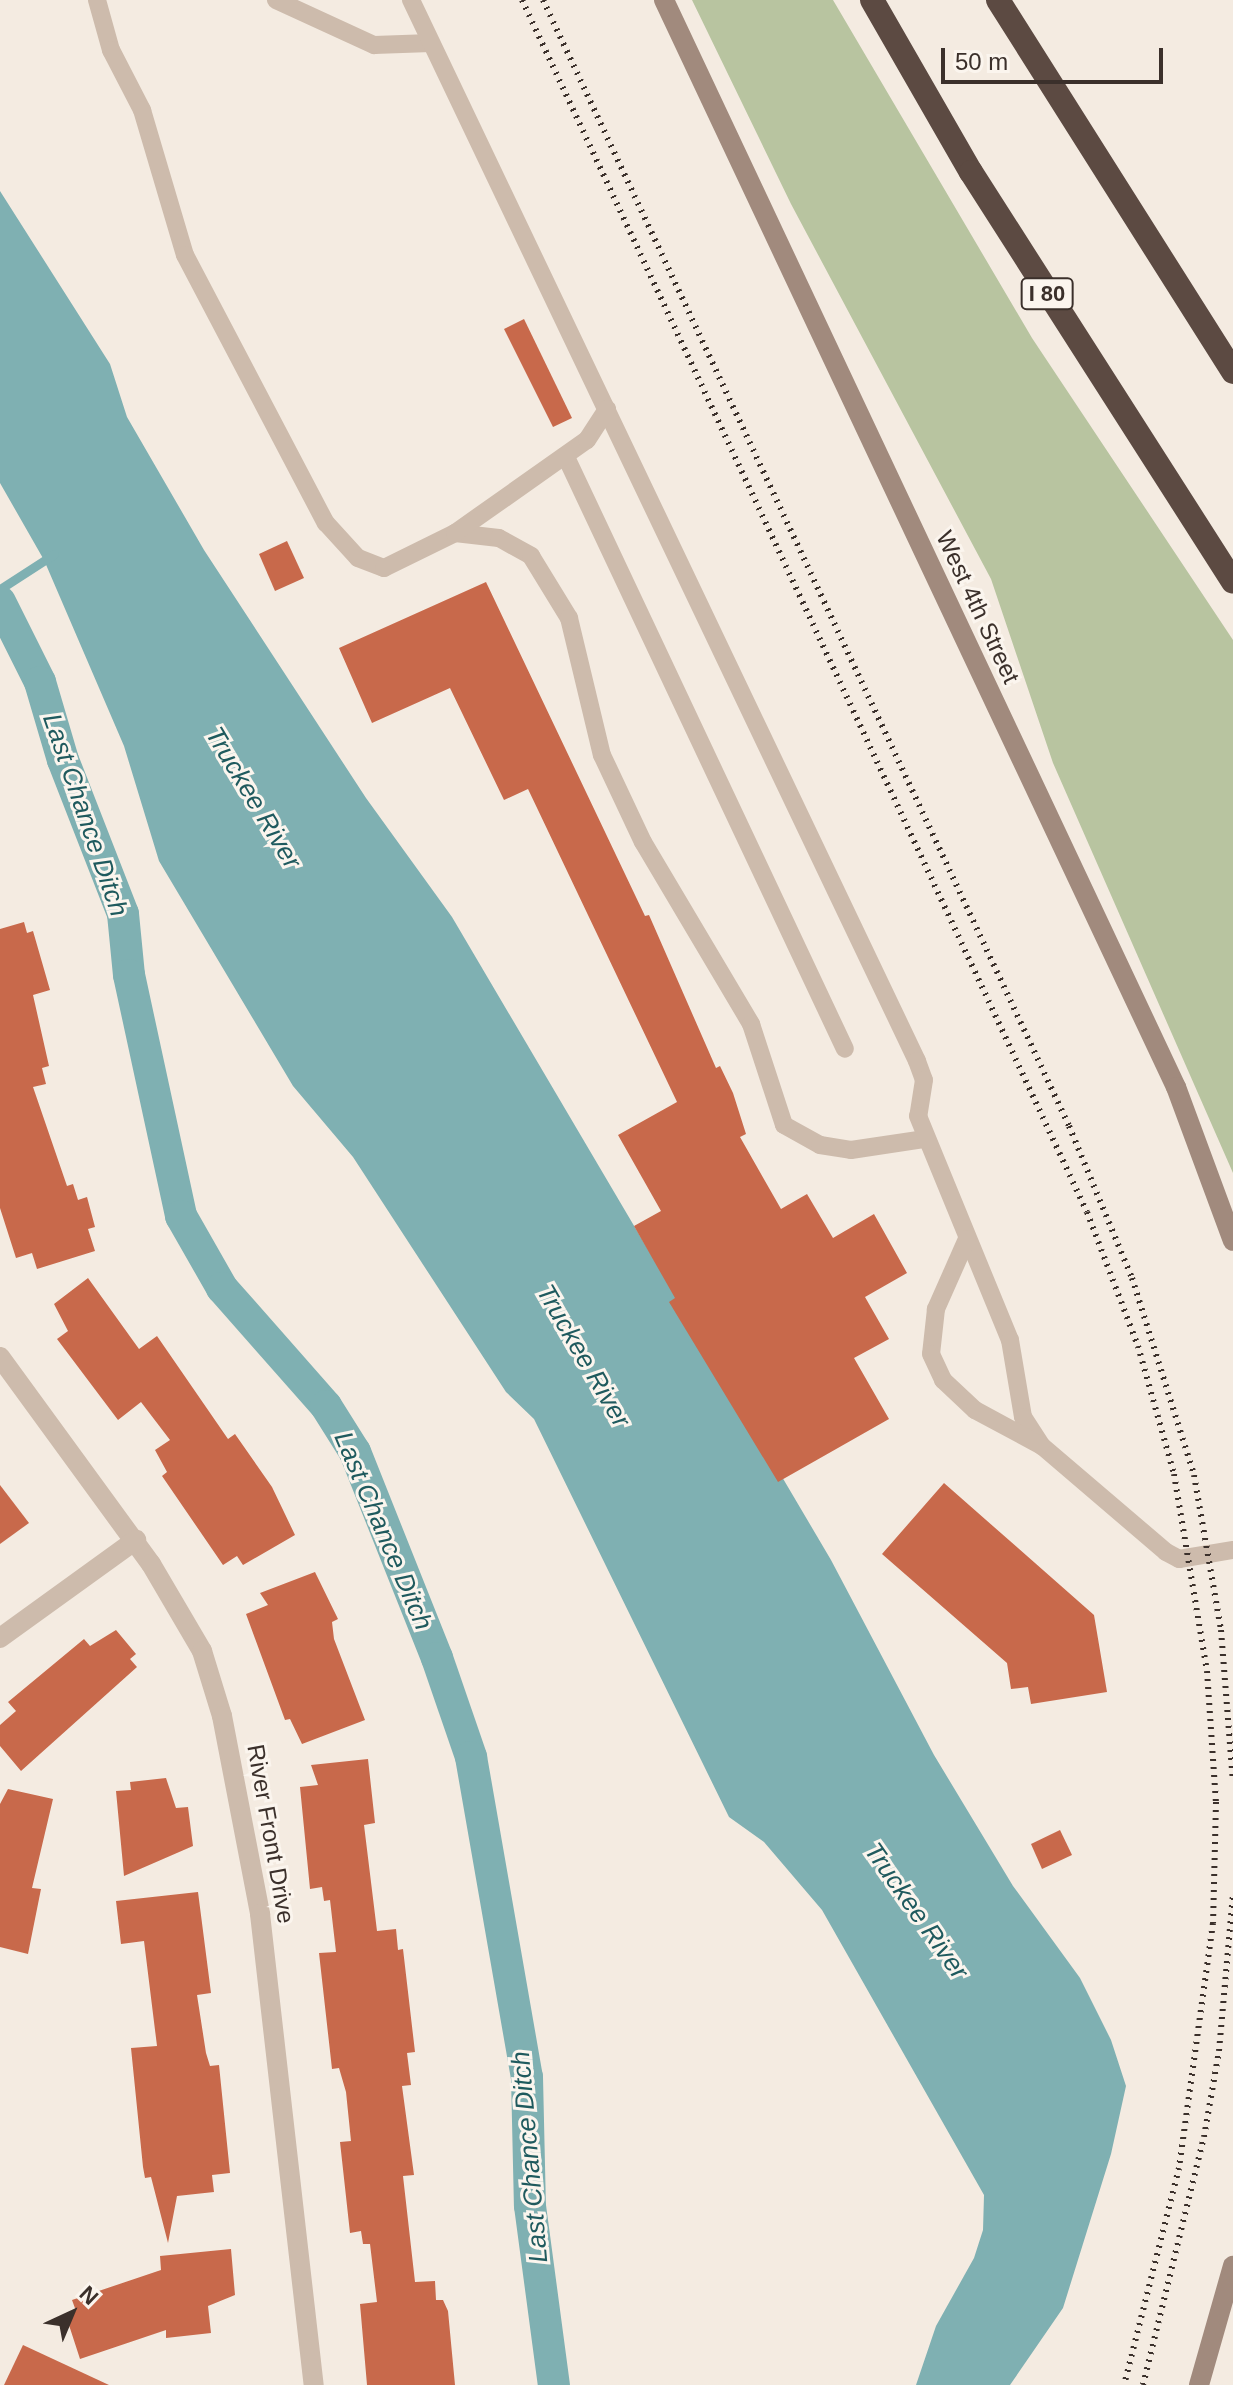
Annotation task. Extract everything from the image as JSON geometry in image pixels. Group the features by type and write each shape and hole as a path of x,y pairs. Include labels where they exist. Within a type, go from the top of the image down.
{"highway":[{"name":"I 80","path":"872,0 979,185 1233,581"},
{"path":"998,0 1233,372"}],"main road":[{"name":"West 4th Street","path":"664,0 1176,1087 1233,1241"},
{"path":"1199,2385 1233,2266"}],"street":[{"name":"River Front Drive","path":"0,1357 136,1540 202,1651 222,1716 244,1820 288,2122 314,2385"},
{"path":"0,1638 136,1540"}],"lane":[{"path":"97,0 111,50 142,110 185,255 326,523 358,558 384,568 455,533 587,440 607,409"},
{"path":"276,0 374,45 431,43"},
{"path":"411,0 917,1061 924,1080 918,1116 925,1139 1010,1340 1023,1417 1042,1446"},
{"path":"566,457 845,1049"},
{"path":"455,533 499,538 531,556 546,574 569,618 602,755 643,842 751,1024 784,1125 820,1145 851,1150 925,1139"},
{"path":"967,1239 936,1309 931,1354 943,1380 975,1410 1042,1446 1179,1559 1233,1550"}],"green space":[{"path":"692,0 833,0 1032,338 1233,640 1233,1173 1053,763 991,579 791,204"}],"water":[{"name":"Truckee River","path":"0,191 110,364 127,417 204,550 366,798 452,917 831,1560 934,1755 1013,1886 1080,1978 1111,2040 1126,2086 1111,2154 1063,2308 1010,2385 916,2385 936,2326 974,2258 983,2230 984,2195 822,1910 764,1842 729,1817 534,1419 506,1392 353,1157 293,1086 159,861 124,746 44,560 0,483"}],"building":[{"path":"524,319 572,418 553,427 504,329"},
{"path":"287,541 304,578 275,591 259,554"},
{"path":"486,582 645,916 649,915 716,1068 720,1066 733,1093 746,1134 740,1137 781,1209 807,1194 833,1238 874,1214 907,1273 865,1297 889,1339 854,1358 889,1419 778,1482 669,1302 675,1298 634,1226 661,1211 618,1135 677,1102 528,789 504,800 450,688 372,723 339,648"},
{"path":"24,922 27,933 33,931 50,990 33,995 49,1066 42,1068 46,1084 33,1087 67,1186 73,1184 78,1200 87,1197 95,1227 88,1229 95,1251 37,1269 32,1253 16,1258 0,1208 0,929"},
{"path":"88,1278 139,1349 157,1336 228,1439 235,1434 272,1487 295,1535 243,1565 237,1556 223,1565 162,1476 167,1472 155,1450 170,1440 141,1402 118,1420 57,1339 68,1331 54,1304"},
{"path":"944,1483 1094,1615 1107,1692 1031,1704 1028,1687 1011,1689 1007,1663 882,1554"},
{"path":"0,1485 29,1523 0,1544"},
{"path":"315,1572 338,1619 332,1622 334,1639 365,1720 302,1744 290,1719 285,1720 246,1614 268,1605 260,1593"},
{"path":"116,1630 136,1654 130,1659 137,1667 21,1771 0,1746 0,1725 16,1711 8,1702 84,1639 90,1646"},
{"path":"368,1759 375,1823 364,1825 377,1931 396,1929 398,1950 403,1949 415,2052 407,2053 411,2085 402,2086 414,2175 403,2176 415,2282 435,2281 436,2300 443,2300 448,2311 455,2385 367,2385 360,2304 377,2302 370,2244 363,2244 361,2231 350,2233 340,2142 351,2141 346,2092 339,2068 332,2069 319,1953 336,1952 330,1900 324,1901 322,1887 310,1889 300,1787 318,1785 311,1765"},
{"path":"166,1778 176,1808 188,1807 193,1846 124,1876 116,1791 131,1790 130,1782"},
{"path":"8,1789 53,1799 32,1888 41,1889 28,1954 0,1947 0,1804"},
{"path":"1060,1830 1072,1855 1042,1869 1031,1844"},
{"path":"198,1892 211,1993 197,1995 210,2066 219,2065 230,2173 212,2175 214,2192 177,2196 168,2243 151,2177 145,2178 131,2048 157,2046 144,1941 121,1944 116,1901"},
{"path":"231,2249 235,2295 208,2306 211,2333 166,2338 166,2330 80,2359 68,2322 68,2313 76,2311 72,2300 161,2270 160,2256"},
{"path":"23,2345 109,2385 4,2385"}],"waterway":[{"path":"0,589 54,554"},
{"name":"Last Chance Ditch","path":"0,602 40,682 63,760 123,914 129,975 181,1216 222,1288 326,1406 355,1452 437,1658 471,1757 527,2077 530,2206 554,2385"}],"railway":[{"path":"522,0 1087,1212 1138,1346 1174,1474 1207,1671 1216,1802 1213,1923 1179,2168 1124,2385"},
{"path":"543,0 1069,1126 1132,1278 1194,1475 1221,1630 1233,1781"},
{"path":"1143,2385 1204,2137 1219,2051 1233,1894"}]}
